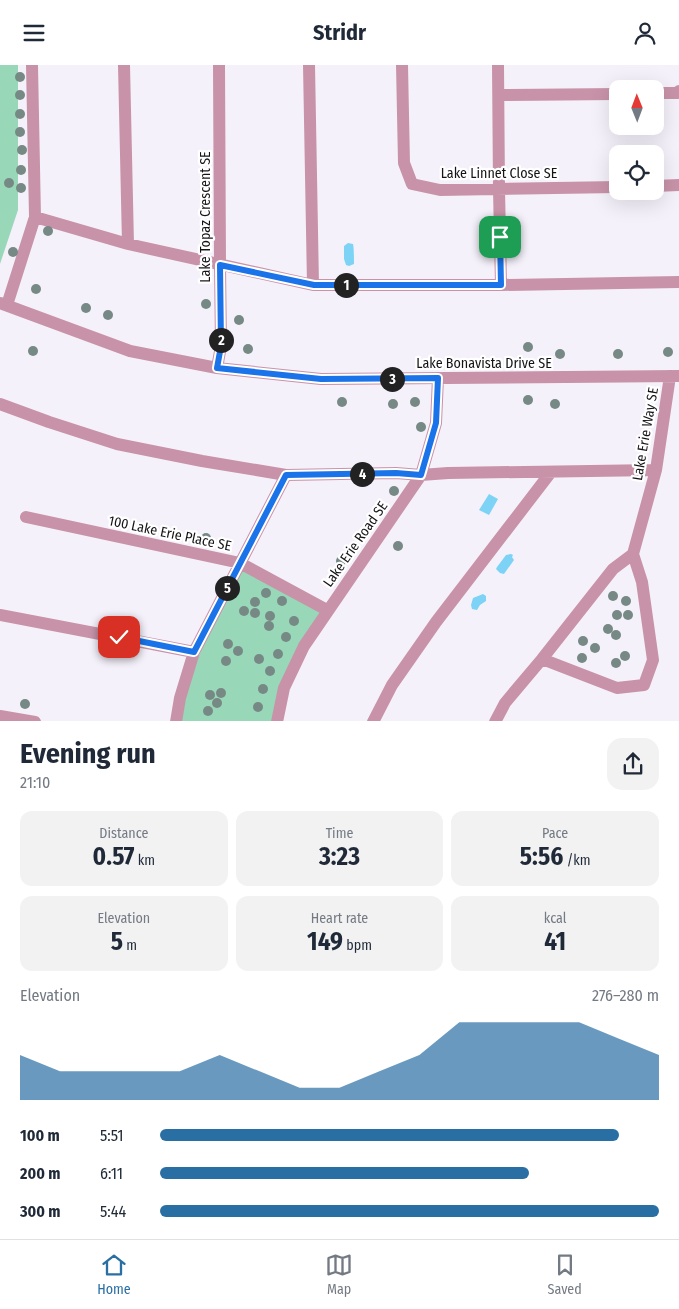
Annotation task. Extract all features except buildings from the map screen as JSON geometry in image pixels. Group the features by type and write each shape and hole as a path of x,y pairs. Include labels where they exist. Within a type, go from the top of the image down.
{"street":[{"path":"4,304 35,217 32,65"},
{"path":"124,65 128,244"},
{"name":"Lake Topaz Crescent SE","path":"217,368 221,346 219,65"},
{"path":"309,65 314,285"},
{"name":"Lake Linnet Close SE","path":"402,65 404,163 412,184 440,190 609,187"},
{"path":"498,65 498,189 501,285"},
{"path":"664,93 677,93 679,91"},
{"path":"499,95 609,94"},
{"path":"664,186 679,185"},
{"path":"35,217 128,244 314,285 501,285 679,282"},
{"name":"Lake Bonavista Drive SE","path":"4,304 130,351 217,368 321,379 675,376"},
{"name":"Lake Erie Way SE","path":"632,554 656,470 675,376"},
{"name":"Lake Erie Road SE","path":"277,721 284,688 304,646 421,475 436,423 438,378"},
{"path":"0,404 48,422 117,444 286,475 396,473 421,475 656,470"},
{"path":"372,721 392,685 436,621 551,472"},
{"path":"176,721 180,698 194,652 286,475"},
{"name":"100 Lake Erie Place SE","path":"26,517 240,563 328,610"},
{"path":"495,721 505,703 614,569 632,554 642,582 653,660 644,685 617,688 542,659"},
{"path":"0,615 194,652"},
{"path":"0,716 35,721"}],"green space":[{"path":"0,65 18,65 18,210 0,264"},
{"path":"240,563 327,610 304,646 277,721 176,721 180,698"}],"water":[{"path":"348,243 353,244 354,251 354,264 349,266 346,265 344,259 344,246"},
{"path":"489,494 498,499 489,515 479,510"},
{"path":"511,554 514,560 504,574 500,573 496,569 497,567 506,555"},
{"path":"483,594 486,596 486,601 477,610 472,609 473,598"}],"route":[{"path":"119,637 194,652 286,475 396,473 421,475 436,423 438,378 321,379 217,368 221,346 220,265 314,285 501,285 500,237"}]}
